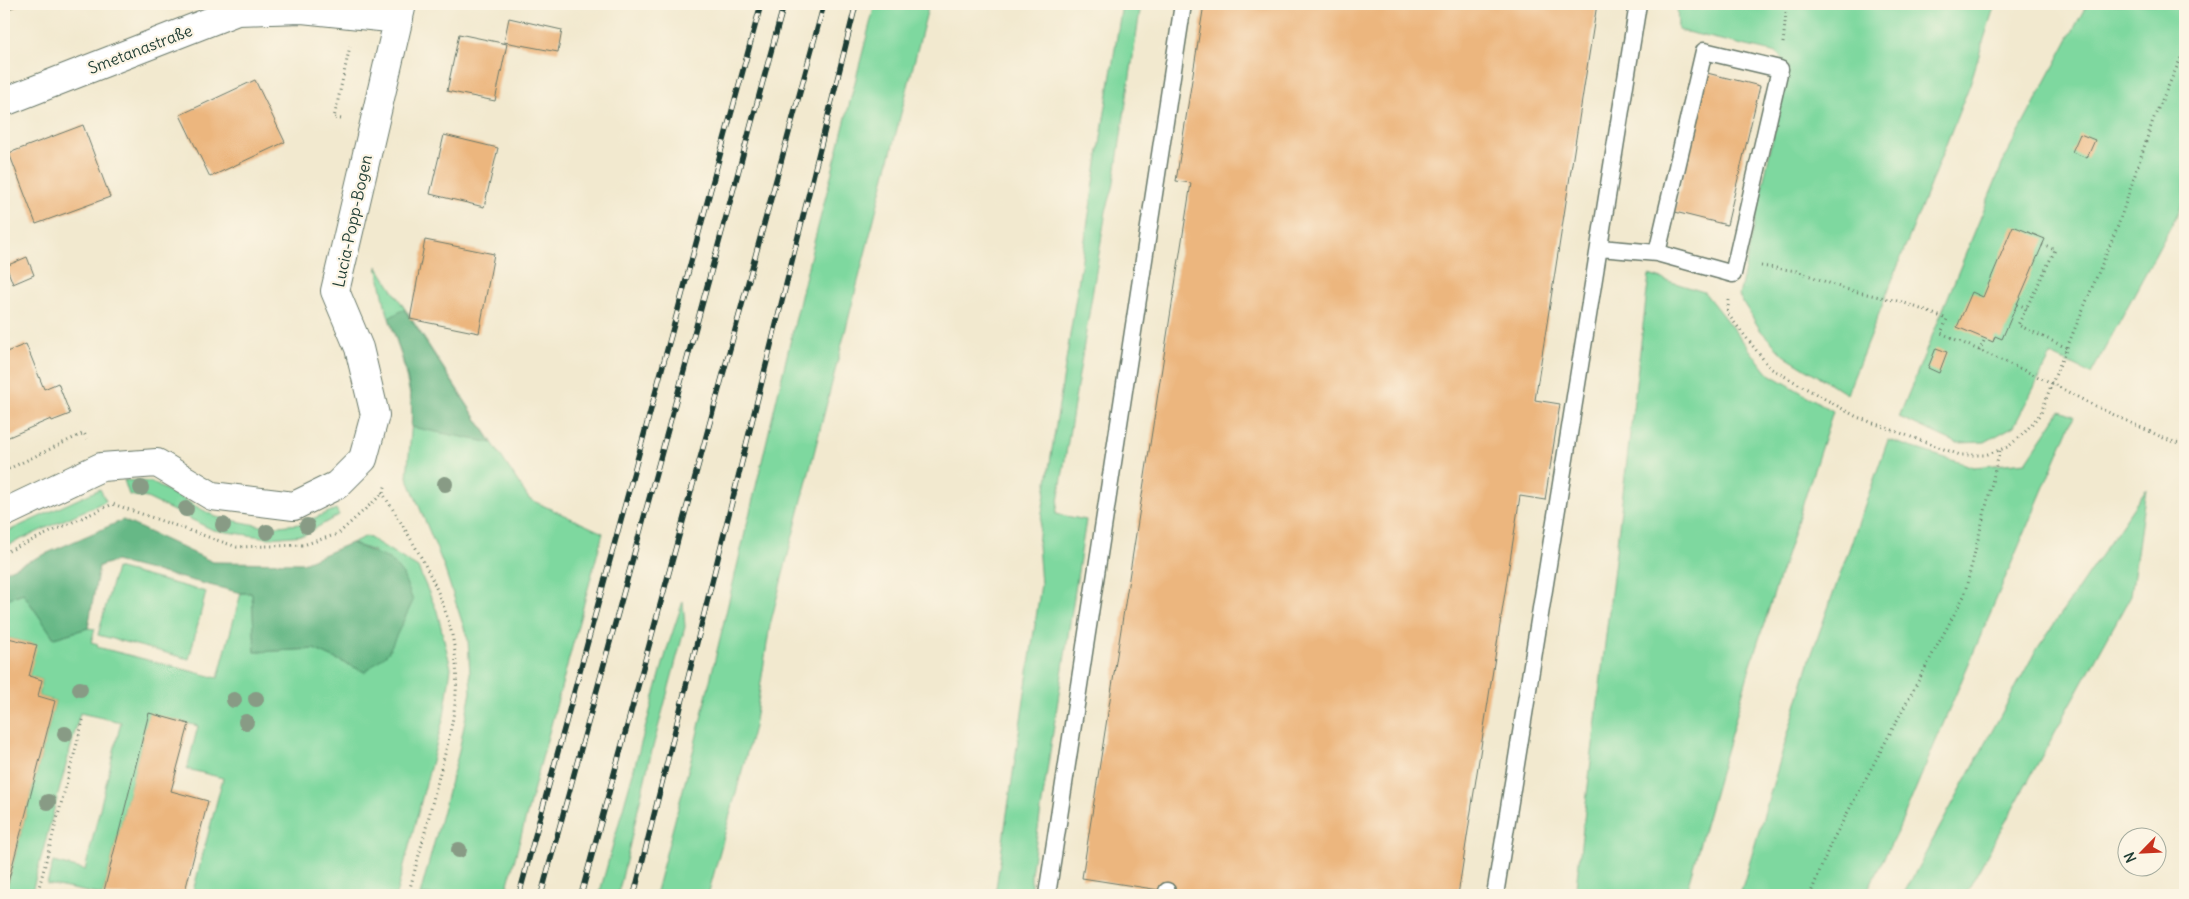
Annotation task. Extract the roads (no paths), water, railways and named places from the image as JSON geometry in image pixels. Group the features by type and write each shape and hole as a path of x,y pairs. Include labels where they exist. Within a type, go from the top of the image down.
{"street":[{"name":"Smetanastraße","path":"4,102 237,11 302,9 400,12"},
{"name":"Lucia-Popp-Bogen","path":"4,513 101,467 157,463 212,496 294,506 337,485 362,459 375,415 359,348 335,291 400,12"}],"lane":[{"path":"1047,895 1183,4"},
{"path":"1495,895 1638,4"},
{"path":"1600,248 1657,253 1733,274 1780,68 1704,51 1657,253"}],"railway":[{"path":"519,895 761,4"},
{"path":"541,895 784,4"},
{"path":"581,895 824,4"},
{"path":"634,895 856,4"}]}
